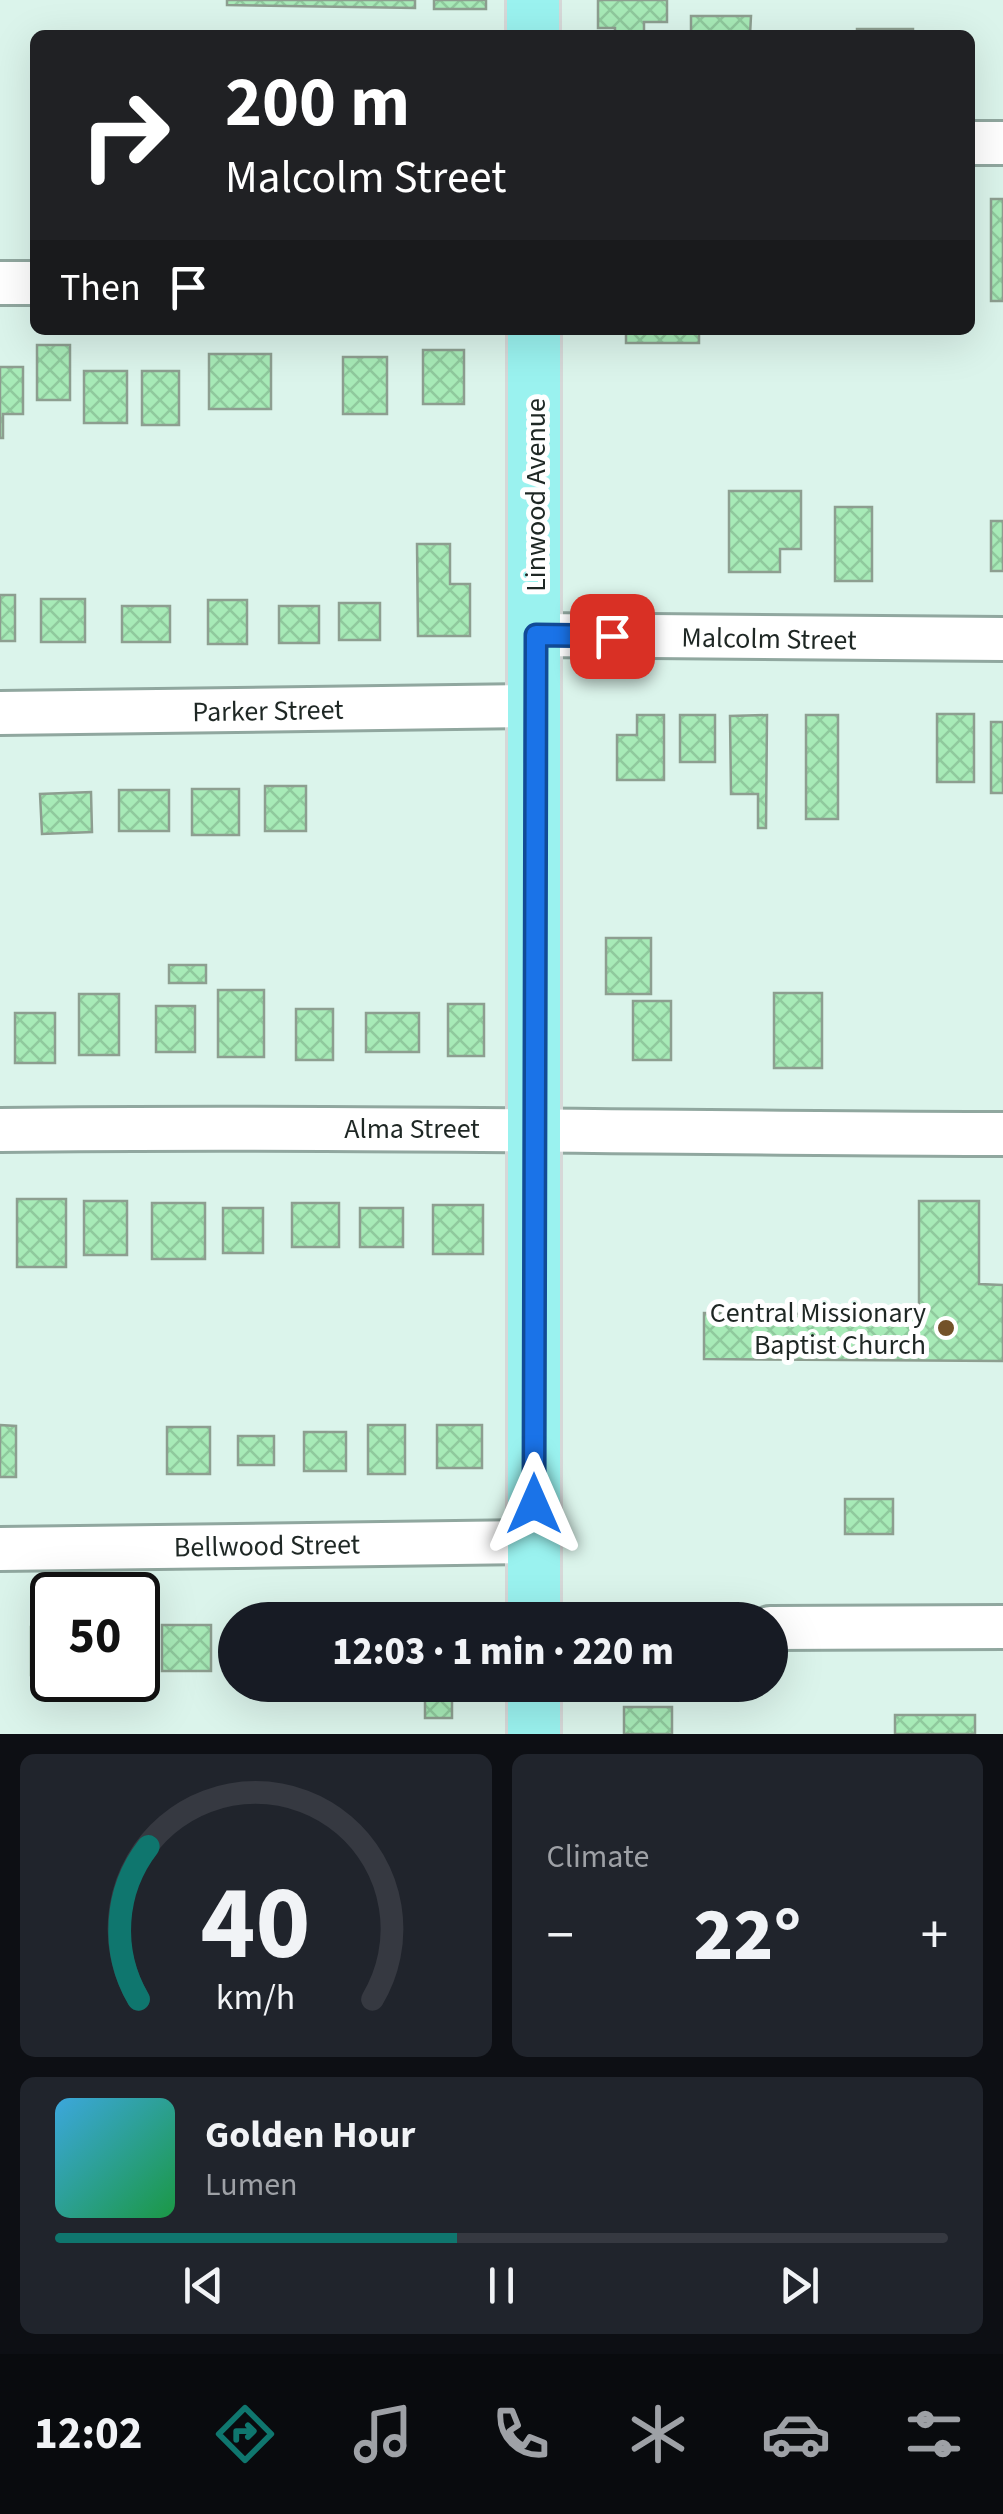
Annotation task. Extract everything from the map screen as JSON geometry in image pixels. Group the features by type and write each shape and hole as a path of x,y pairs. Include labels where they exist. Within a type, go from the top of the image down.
{"main road":[{"path":"533,0 533,30"},
{"name":"Linwood Avenue","path":"534,335 534,1602"},
{"path":"534,1702 534,1734"}],"street":[{"path":"975,143 1003,143"},
{"path":"0,283 30,283"},
{"name":"Malcolm Street","path":"536,635 1003,639"},
{"name":"Parker Street","path":"0,713 535,706"},
{"name":"Alma Street","path":"0,1130 534,1128 628,1133 1003,1134"},
{"name":"Bellwood Street","path":"0,1548 534,1542"},
{"path":"788,1628 1003,1627"}],"building":[{"path":"227,0 415,0 415,8 227,5"},
{"path":"434,0 486,0 486,9 434,9"},
{"path":"598,0 667,0 667,22 644,22 644,30 598,28"},
{"path":"691,16 751,16 750,30 691,30"},
{"path":"991,199 1003,199 1003,301 991,301"},
{"path":"626,335 699,335 699,343 626,343"},
{"path":"37,345 70,345 70,400 37,400"},
{"path":"423,350 464,350 464,404 423,404"},
{"path":"209,354 271,354 271,409 209,409"},
{"path":"343,357 387,357 387,414 343,414"},
{"path":"0,367 23,367 23,414 3,414 3,438 0,438"},
{"path":"84,371 127,371 127,423 84,423"},
{"path":"142,371 179,371 179,425 142,425"},
{"path":"729,491 801,491 801,549 780,549 780,572 729,572"},
{"path":"835,507 872,507 872,581 835,581"},
{"path":"991,521 1003,521 1003,571 991,571"},
{"path":"417,544 450,544 450,584 470,584 470,636 418,636"},
{"path":"0,595 15,595 15,641 0,641"},
{"path":"41,599 85,599 85,642 41,642"},
{"path":"208,600 247,600 247,644 208,644"},
{"path":"339,603 380,603 380,640 339,640"},
{"path":"122,606 170,606 170,642 122,642"},
{"path":"279,606 319,606 319,643 279,643"},
{"path":"937,714 974,714 974,782 937,782"},
{"path":"637,715 664,715 664,780 617,780 617,735 637,735"},
{"path":"680,715 715,715 715,762 680,762"},
{"path":"767,715 766,828 758,828 758,794 731,794 730,716"},
{"path":"806,715 838,715 838,819 806,819"},
{"path":"991,722 1003,722 1003,793 991,793"},
{"path":"265,786 306,786 306,831 265,831"},
{"path":"192,789 239,789 239,835 192,835"},
{"path":"119,790 169,790 169,831 119,831"},
{"path":"91,792 92,832 42,834 40,794"},
{"path":"606,938 651,938 651,994 606,994"},
{"path":"169,965 206,965 206,983 169,983"},
{"path":"218,990 264,990 264,1057 218,1057"},
{"path":"774,993 822,993 822,1068 774,1068"},
{"path":"79,994 119,994 119,1055 79,1055"},
{"path":"633,1001 671,1001 671,1060 633,1060"},
{"path":"448,1004 484,1004 484,1056 448,1056"},
{"path":"156,1006 195,1006 195,1052 156,1052"},
{"path":"296,1009 333,1009 333,1060 296,1060"},
{"path":"15,1013 55,1013 55,1063 15,1063"},
{"path":"366,1013 419,1013 419,1052 366,1052"},
{"path":"17,1199 66,1199 66,1267 17,1267"},
{"path":"84,1201 127,1201 127,1255 84,1255"},
{"path":"919,1201 979,1201 979,1284 1003,1285 1003,1361 704,1359 704,1313 919,1315"},
{"path":"152,1203 205,1203 205,1259 152,1259"},
{"path":"292,1203 339,1203 339,1247 292,1247"},
{"path":"433,1205 483,1205 483,1254 433,1254"},
{"path":"223,1208 263,1208 263,1253 223,1253"},
{"path":"360,1208 403,1208 403,1247 360,1247"},
{"path":"0,1425 16,1426 16,1477 0,1477"},
{"path":"368,1425 405,1425 405,1474 368,1474"},
{"path":"437,1425 482,1425 482,1468 437,1468"},
{"path":"167,1427 210,1427 210,1474 167,1474"},
{"path":"304,1432 346,1432 346,1471 304,1471"},
{"path":"238,1436 274,1436 274,1465 238,1465"},
{"path":"845,1499 893,1499 893,1534 845,1534"},
{"path":"162,1625 211,1625 211,1671 162,1671"},
{"path":"425,1702 452,1702 452,1718 425,1718"},
{"path":"624,1707 672,1707 672,1734 624,1734"},
{"path":"895,1715 975,1715 975,1734 895,1734"}],"place":[{"name":"Central Missionary Baptist Church","path":"946,1328"}],"route":[{"path":"534,1504 536,635 612,636"}]}
